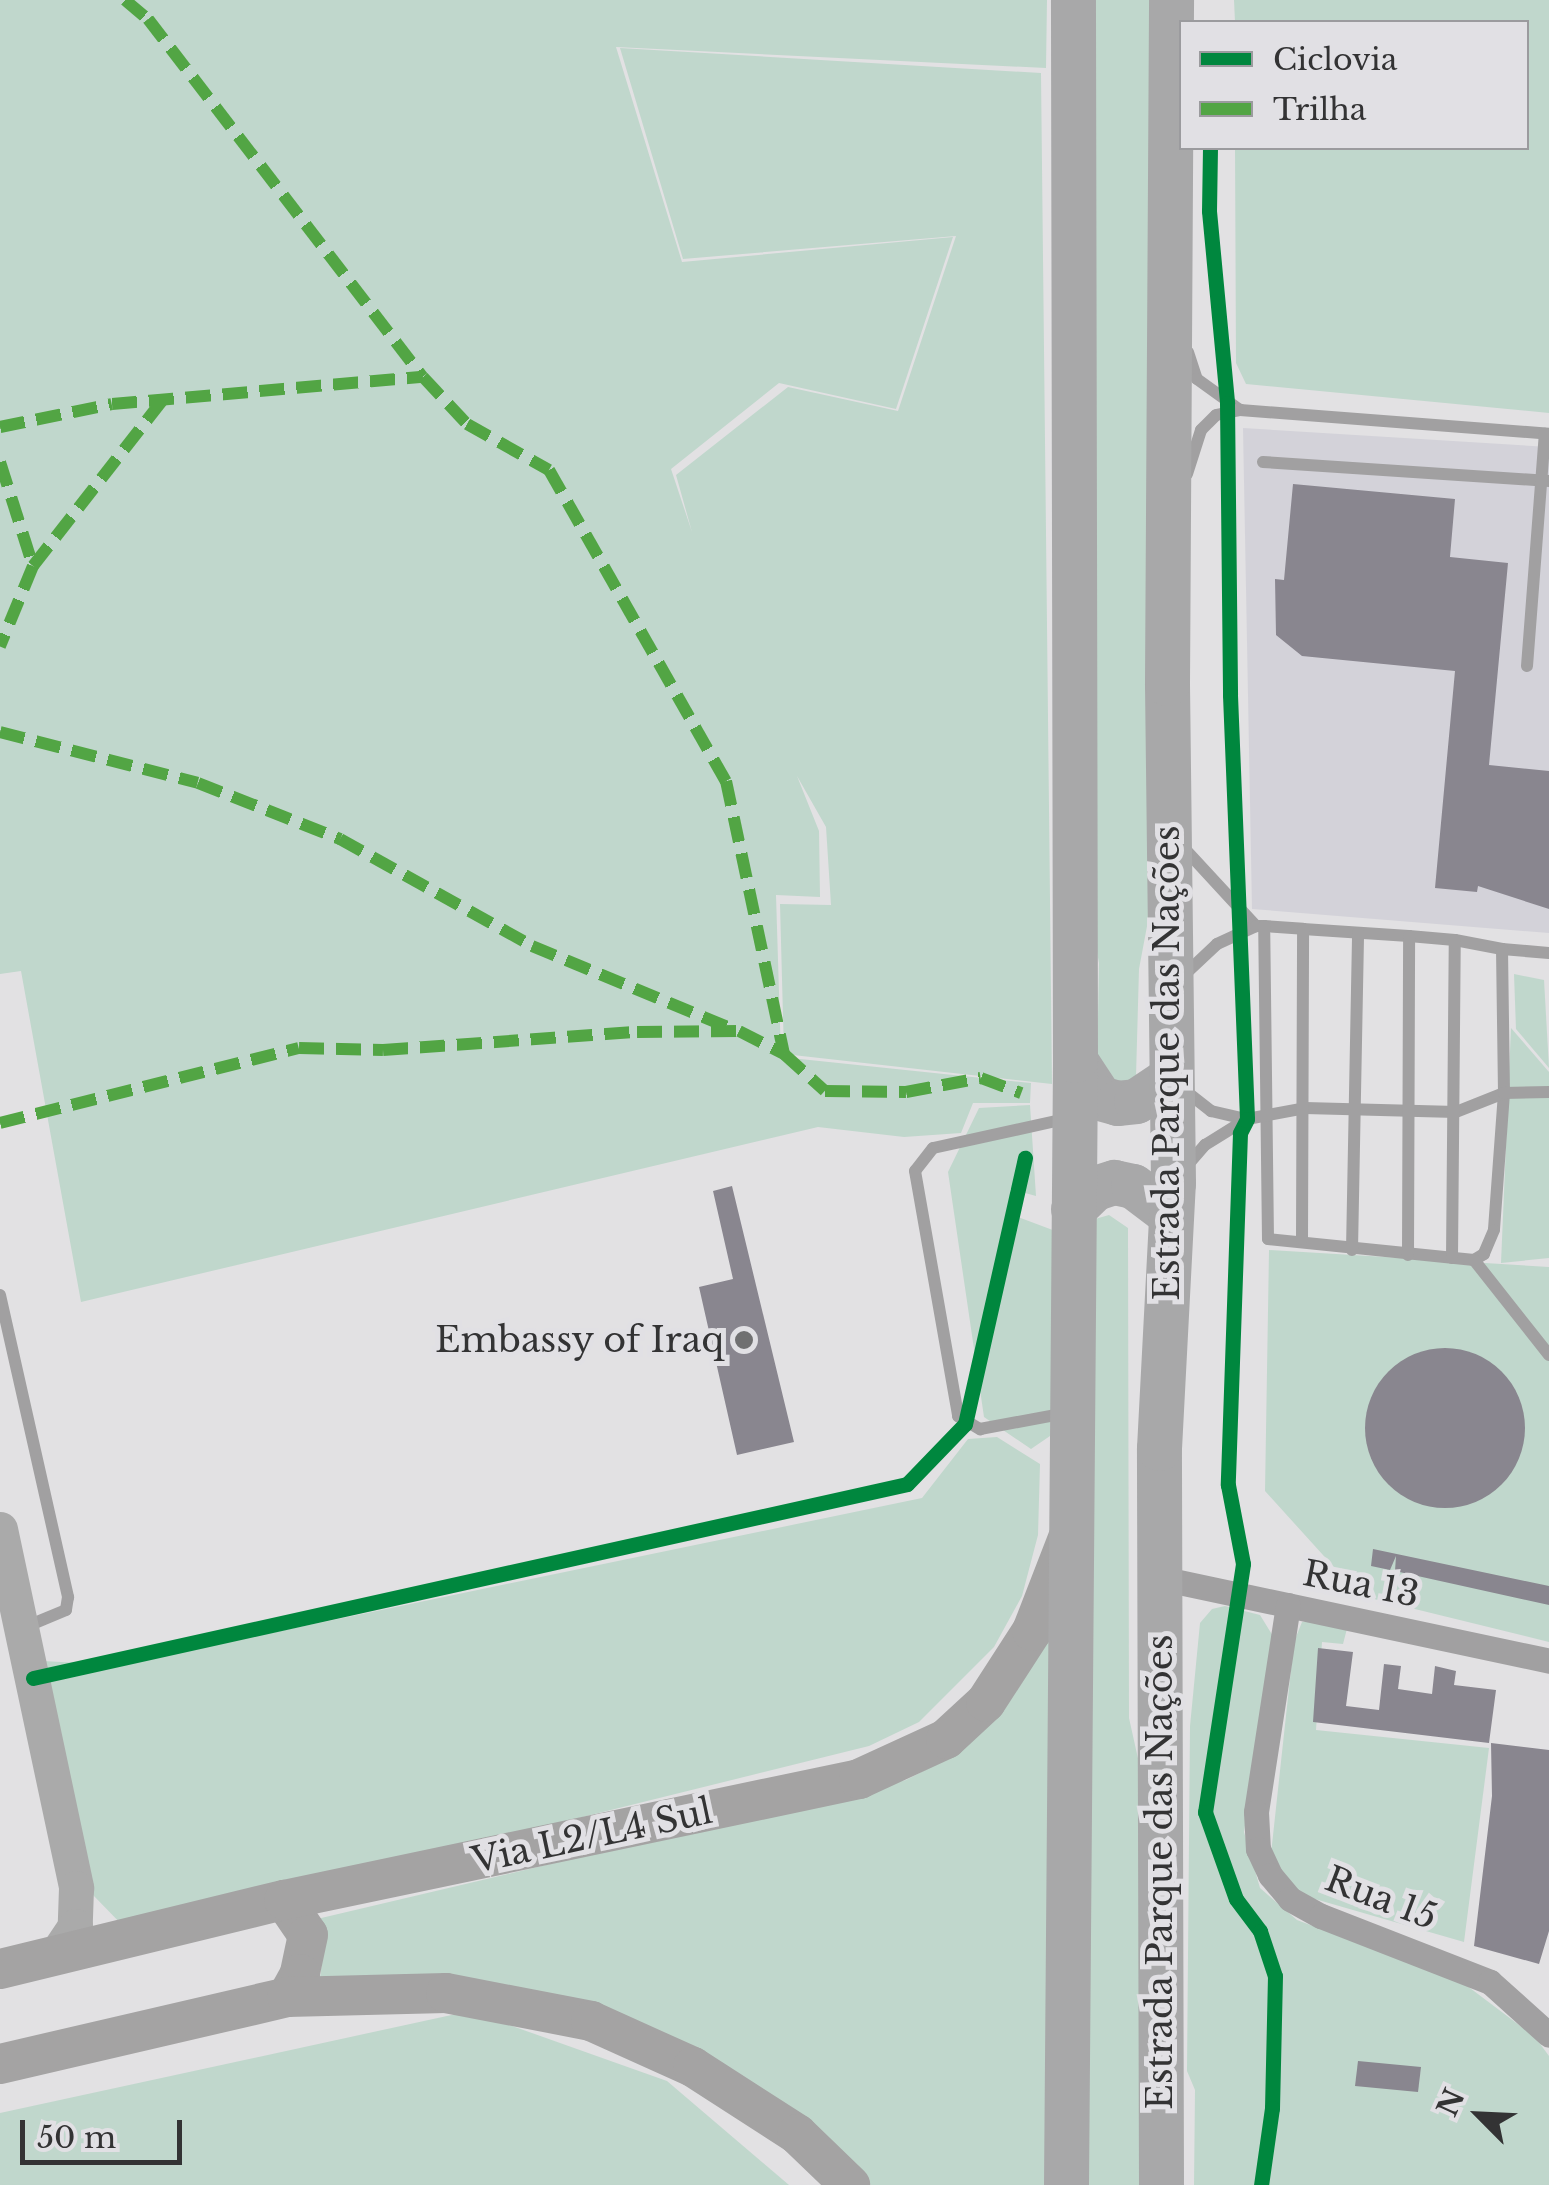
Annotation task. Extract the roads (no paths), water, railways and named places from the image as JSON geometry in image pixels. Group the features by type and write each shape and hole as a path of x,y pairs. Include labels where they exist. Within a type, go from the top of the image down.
{"highway":[{"path":"1066,2185 1068,1413 1075,1060 1073,0"},
{"name":"Estrada Parque das Nações","path":"1161,2185 1160,1578 1172,1198 1168,828 1171,0"},
{"path":"1075,1060 1100,1098 1117,1104 1136,1101 1170,1078"},
{"path":"1073,1210 1095,1188 1114,1182 1172,1198"}],"main road":[{"name":"Via L2/L4 Sul","path":"0,1969 284,1900 859,1779 928,1748 986,1702 1032,1630 1068,1538"},
{"path":"284,1900 308,1935 300,1974 286,1996"},
{"path":"0,2064 286,1996 446,1993 591,2021 694,2067 797,2134 850,2185"}],"street":[{"path":"0,1530 14,1615 76,1888 75,1926 56,1954"},
{"name":"Rua 13","path":"1160,1578 1549,1662"},
{"name":"Rua 15","path":"1288,1605 1256,1812 1258,1849 1270,1875 1290,1899 1321,1916 1490,1982 1549,2035"},
{"path":"76,1888 104,1924 127,1941"}],"lane":[{"path":"1173,270 1197,379 1240,410"},
{"path":"1171,539 1201,430 1216,414 1240,410 1547,434 1527,666"},
{"path":"1263,462 1545,481"},
{"path":"1168,828 1260,926 1268,1239 1302,1239 1352,1250 1474,1260 1549,1355"},
{"path":"1170,989 1217,944 1260,926 1454,940 1549,953"},
{"path":"1302,1239 1306,1108 1303,929"},
{"path":"1352,1250 1358,932"},
{"path":"1408,1254 1409,936"},
{"path":"1452,1258 1456,1112 1454,940"},
{"path":"1474,1260 1494,1230 1504,1093 1502,949"},
{"path":"1170,1078 1210,1111 1247,1119"},
{"path":"1172,1198 1204,1145 1247,1119 1306,1108 1456,1112 1504,1093 1549,1092"},
{"path":"1068,1413 980,1429 958,1416 915,1171 933,1148 1072,1118"},
{"path":"0,1295 68,1597 66,1610 14,1615"}],"place":[{"name":"Embassy of Iraq","path":"744,1340"}]}
